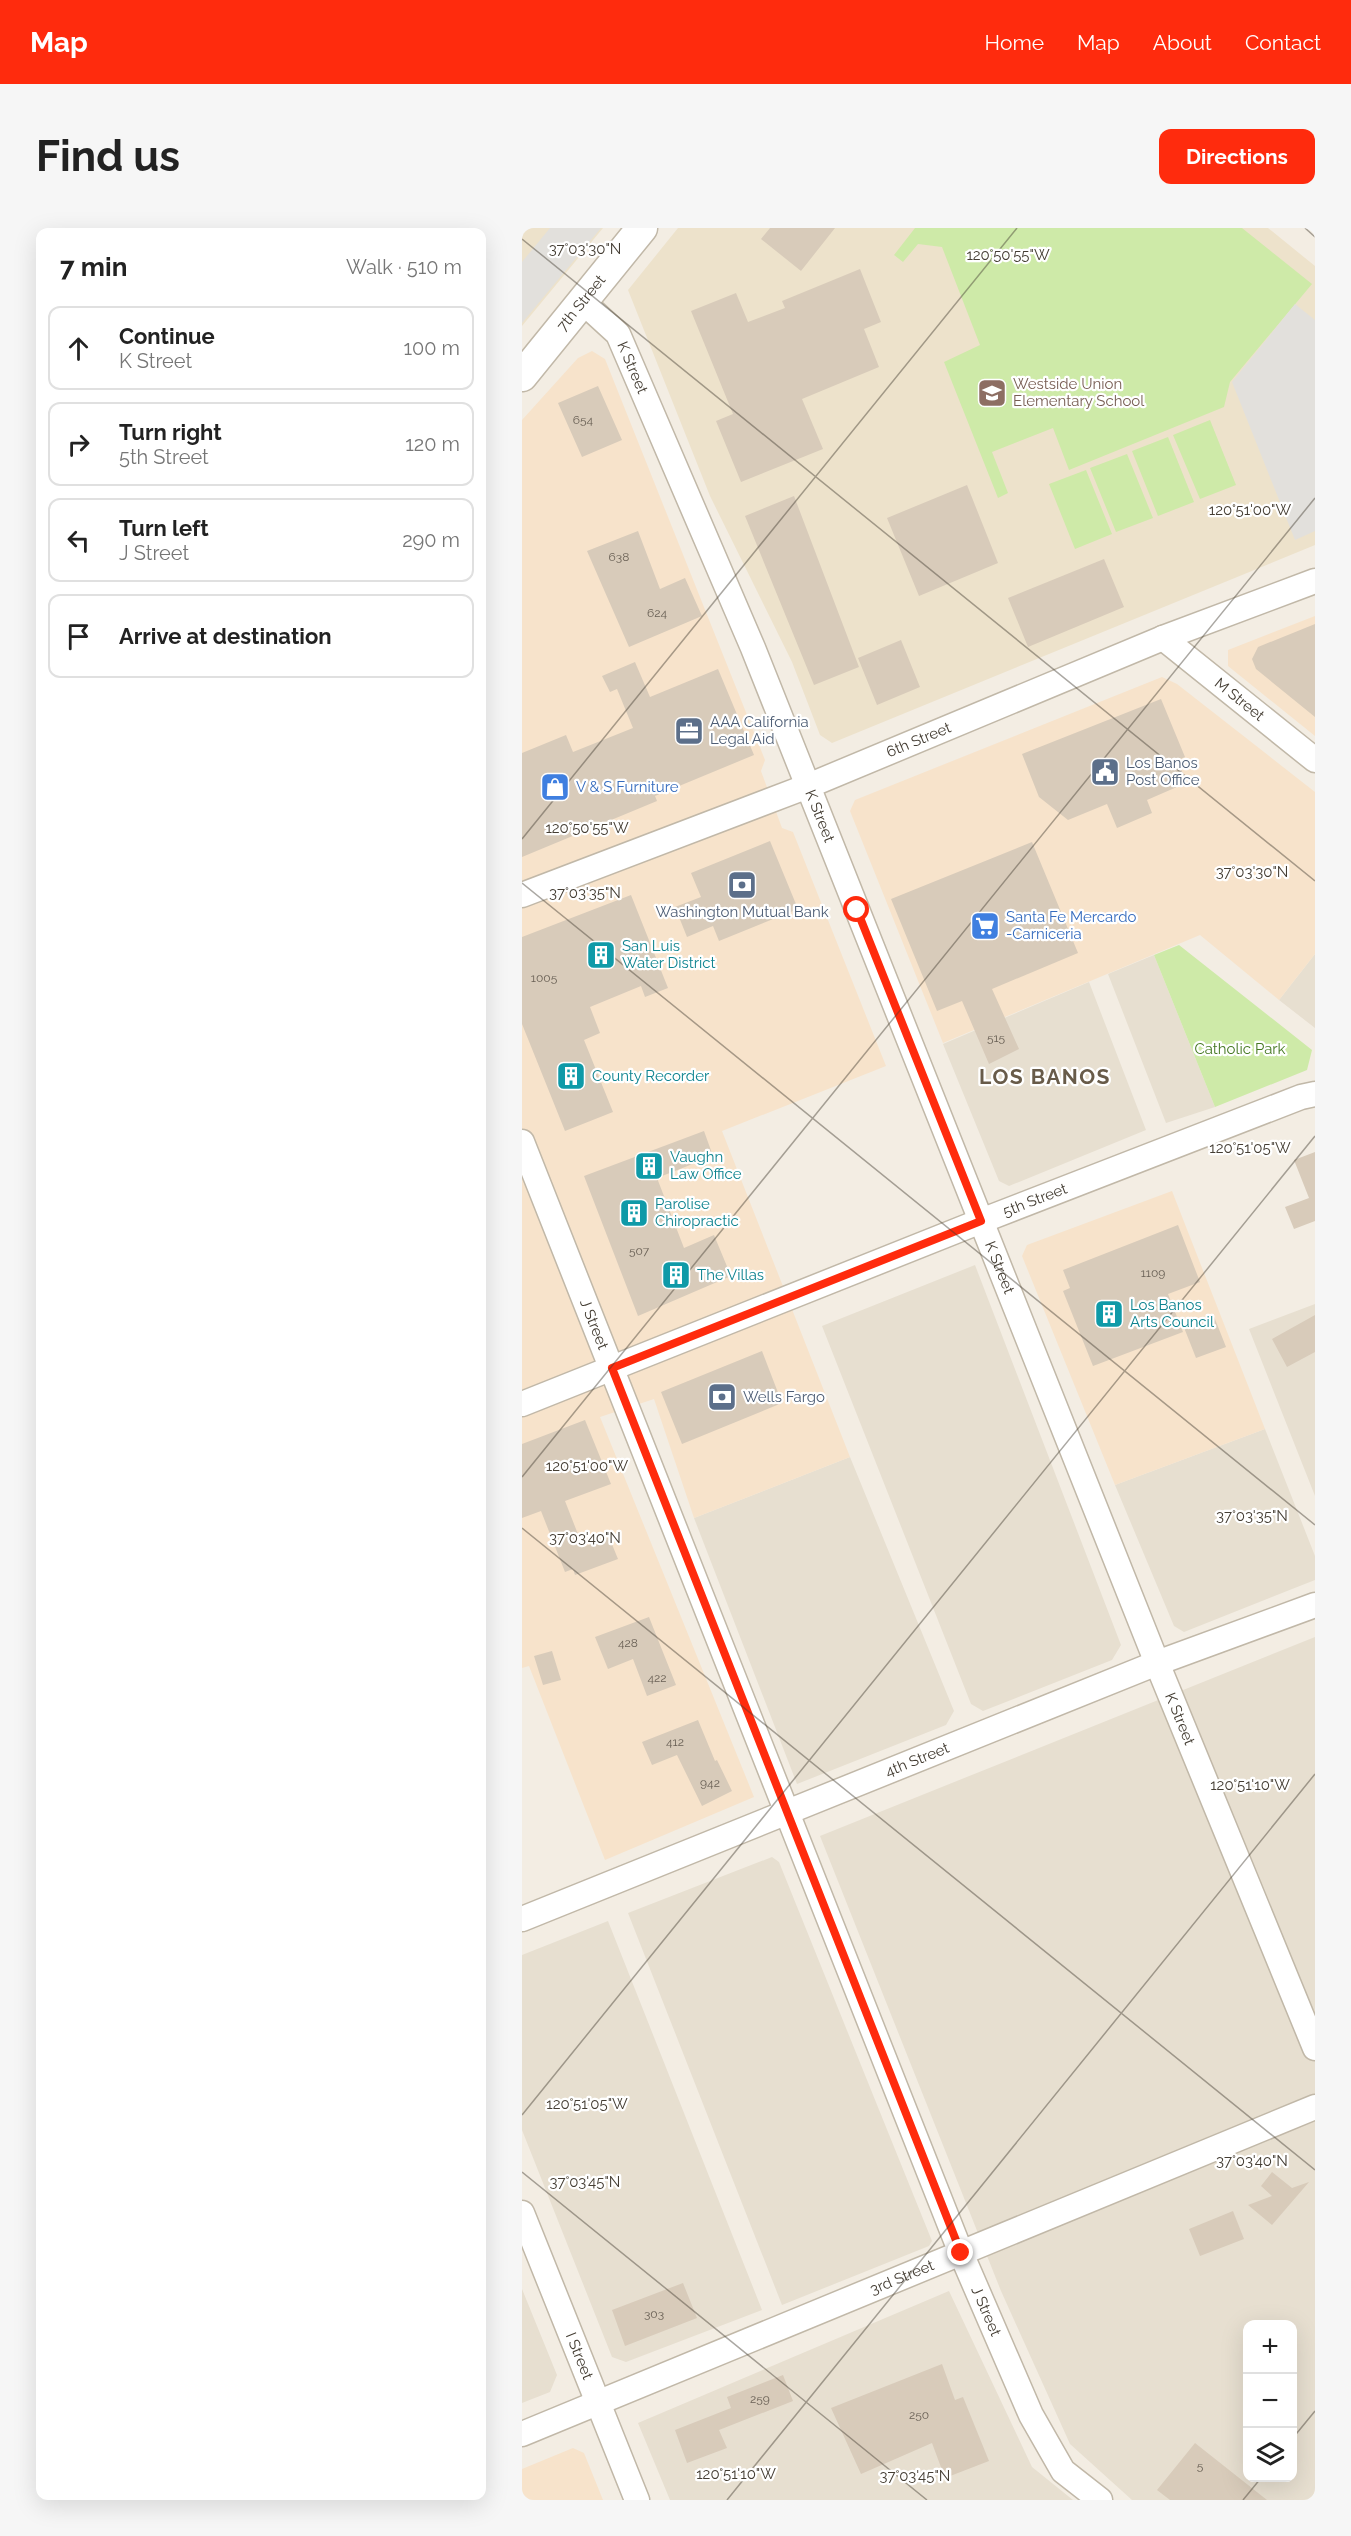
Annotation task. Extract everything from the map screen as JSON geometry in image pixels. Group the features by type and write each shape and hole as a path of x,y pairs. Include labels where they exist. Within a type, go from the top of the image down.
{"street":[{"name":"7th Street","path":"522,376 642,228"},
{"name":"K Street","path":"583,302 618,334 753,648 1156,1663 1315,2048"},
{"name":"6th Street","path":"522,895 808,786 1163,638 1315,581"},
{"name":"M Street","path":"1163,638 1315,760"},
{"name":"5th Street","path":"522,1404 981,1221 1280,1105 1315,1094"},
{"name":"J Street","path":"522,1142 961,2253 1031,2415 1063,2471 1100,2500"},
{"name":"4th Street","path":"522,1919 1156,1663 1315,1605"},
{"name":"3rd Street","path":"522,2434 1315,2107"},
{"name":"I Street","path":"522,2213 637,2500"}],"shaded area":[{"path":"522,228 603,228 522,326"},
{"path":"550,228 601,228 522,323 522,262"},
{"name":"Westside Union Elementary School","path":"678,228 1268,228 1315,266 1315,545 832,743 820,735 792,662 710,496 628,290"},
{"path":"1295,304 1315,320 1315,531 1295,540 1232,382"},
{"path":"592,351 605,359 765,760 761,771 782,828 793,832 886,1066 722,1131 850,1457 694,1518 654,1399 600,1417 754,1797 605,1860 529,1666 522,1668 522,420 578,358"},
{"path":"1315,616 1315,736 1228,666 1228,650"},
{"path":"1162,677 1177,684 1315,792 1315,954 1279,1000 1200,935 943,1043 850,811 855,800"},
{"path":"1315,954 1315,1028 1279,1000"},
{"path":"1154,955 1215,1107 1166,1123 1108,974"},
{"path":"1089,982 1146,1130 1009,1186 999,1181 943,1044"},
{"path":"1172,1191 1265,1429 1115,1485 1022,1256 1027,1245"},
{"path":"975,1265 1121,1645 1112,1660 983,1711 971,1704 822,1326"},
{"path":"1315,1304 1315,1496 1249,1329"},
{"path":"1265,1429 1315,1556 1315,1580 1184,1632 1174,1626 1115,1485"},
{"path":"850,1457 954,1711 946,1725 797,1784 694,1518"},
{"path":"1315,1637 1315,2500 1132,2500 1070,2444 1001,2291 820,1836"},
{"path":"772,1857 779,1862 932,2241 929,2246 782,2305 628,1913"},
{"path":"608,1921 762,2310 626,2362 612,2357 522,2130 522,1955"},
{"path":"522,2289 557,2375 550,2392 522,2403"},
{"path":"949,2291 1032,2467 1073,2500 670,2500 638,2423"},
{"path":"573,2448 584,2453 603,2500 522,2500 522,2469"}],"green space":[{"path":"915,228 1242,228 1312,284 1230,382 1224,407 1069,470 1053,428 992,452 1008,493 998,498 944,362 980,345 942,247 918,244 903,262 894,255"},
{"path":"1210,420 1236,485 1200,499 1173,435"},
{"path":"1168,437 1194,502 1158,516 1132,451"},
{"path":"1127,454 1153,518 1116,532 1090,468"},
{"path":"1086,470 1112,534 1075,549 1049,484"},
{"name":"Catholic Park","path":"1179,945 1312,1050 1307,1070 1215,1107 1154,955"}],"building":[{"path":"770,228 835,228 801,271 761,239"},
{"path":"860,269 881,322 864,329 879,367 802,399 823,449 741,482 716,421 733,414 691,311 736,293 748,322 785,308 782,301"},
{"path":"598,386 622,440 582,457 558,403"},
{"path":"967,485 998,563 919,596 887,518"},
{"path":"794,496 859,667 814,685 745,516"},
{"path":"638,531 660,589 685,578 702,616 629,647 587,551"},
{"path":"1104,559 1124,607 1028,647 1008,598"},
{"path":"1315,624 1315,717 1256,669 1252,659 1258,647"},
{"path":"901,640 920,687 877,705 858,658"},
{"path":"635,662 650,697 718,669 754,755 655,796 657,801 522,857 522,753 566,735 573,752 633,728 617,689 610,692 602,676"},
{"name":"Los Banos Post Office","path":"1161,699 1185,757 1178,760 1186,783 1147,800 1152,813 1117,828 1107,804 1068,820 1039,797 1022,754"},
{"name":"Washington Mutual Bank","path":"770,841 798,909 719,941 713,926 687,937 675,907 701,897 691,873"},
{"name":"Santa Fe Mercardo -Carniceria","path":"1032,842 1078,953 992,989 1019,1049 989,1064 962,1001 937,1011 891,899"},
{"path":"631,895 668,988 645,997 641,986 590,1007 600,1033 584,1040 613,1112 565,1131 522,1024 522,937"},
{"path":"704,1131 713,1156 657,1178 684,1248 714,1235 731,1276 638,1316 584,1176"},
{"path":"1315,1152 1315,1221 1294,1229 1285,1207 1309,1198 1294,1160"},
{"path":"1178,1225 1200,1282 1168,1294 1183,1332 1093,1366 1063,1291 1070,1288 1063,1270"},
{"path":"1213,1314 1226,1347 1196,1358 1183,1325"},
{"path":"1315,1315 1315,1352 1287,1367 1272,1339"},
{"name":"Wells Fargo","path":"762,1351 782,1403 682,1444 661,1392"},
{"path":"585,1420 611,1484 565,1501 583,1547 609,1537 618,1559 575,1575 573,1569 565,1572 541,1511 522,1518 522,1444"},
{"path":"649,1617 676,1685 647,1696 633,1659 608,1669 595,1637"},
{"path":"552,1651 561,1680 543,1685 534,1656"},
{"path":"698,1720 715,1761 717,1760 732,1791 702,1806 677,1755 652,1765 642,1742"},
{"path":"1272,2172 1292,2188 1309,2182 1272,2225 1248,2205 1272,2196 1261,2186"},
{"path":"1233,2211 1244,2239 1200,2256 1189,2229"},
{"path":"683,2283 697,2318 625,2346 612,2310"},
{"path":"942,2364 955,2400 963,2397 989,2461 945,2478 932,2443 861,2474 831,2408"},
{"path":"783,2375 793,2401 719,2430 727,2448 687,2463 675,2430 731,2408 727,2397"},
{"path":"1195,2443 1267,2500 1170,2500 1157,2490"}],"place":[{"name":"Westside Union Elementary School","path":"992,393"},
{"name":"AAA California Legal Aid","path":"689,731"},
{"name":"Los Banos Post Office","path":"1105,772"},
{"name":"V & S Furniture","path":"555,787"},
{"name":"Washington Mutual Bank","path":"742,885"},
{"name":"Santa Fe Mercardo -Carniceria","path":"985,926"},
{"name":"San Luis Water District","path":"601,955"},
{"name":"County Recorder","path":"571,1076"},
{"name":"Vaughn Law Office","path":"649,1166"},
{"name":"Parolise Chiropractic","path":"634,1213"},
{"name":"The Villas","path":"676,1275"},
{"name":"Los Banos Arts Council","path":"1109,1314"},
{"name":"Wells Fargo","path":"722,1397"}],"district":[{"name":"LOS BANOS","path":"1045,1076"}],"route":[{"path":"857,910 981,1221 612,1368 961,2253"}]}
